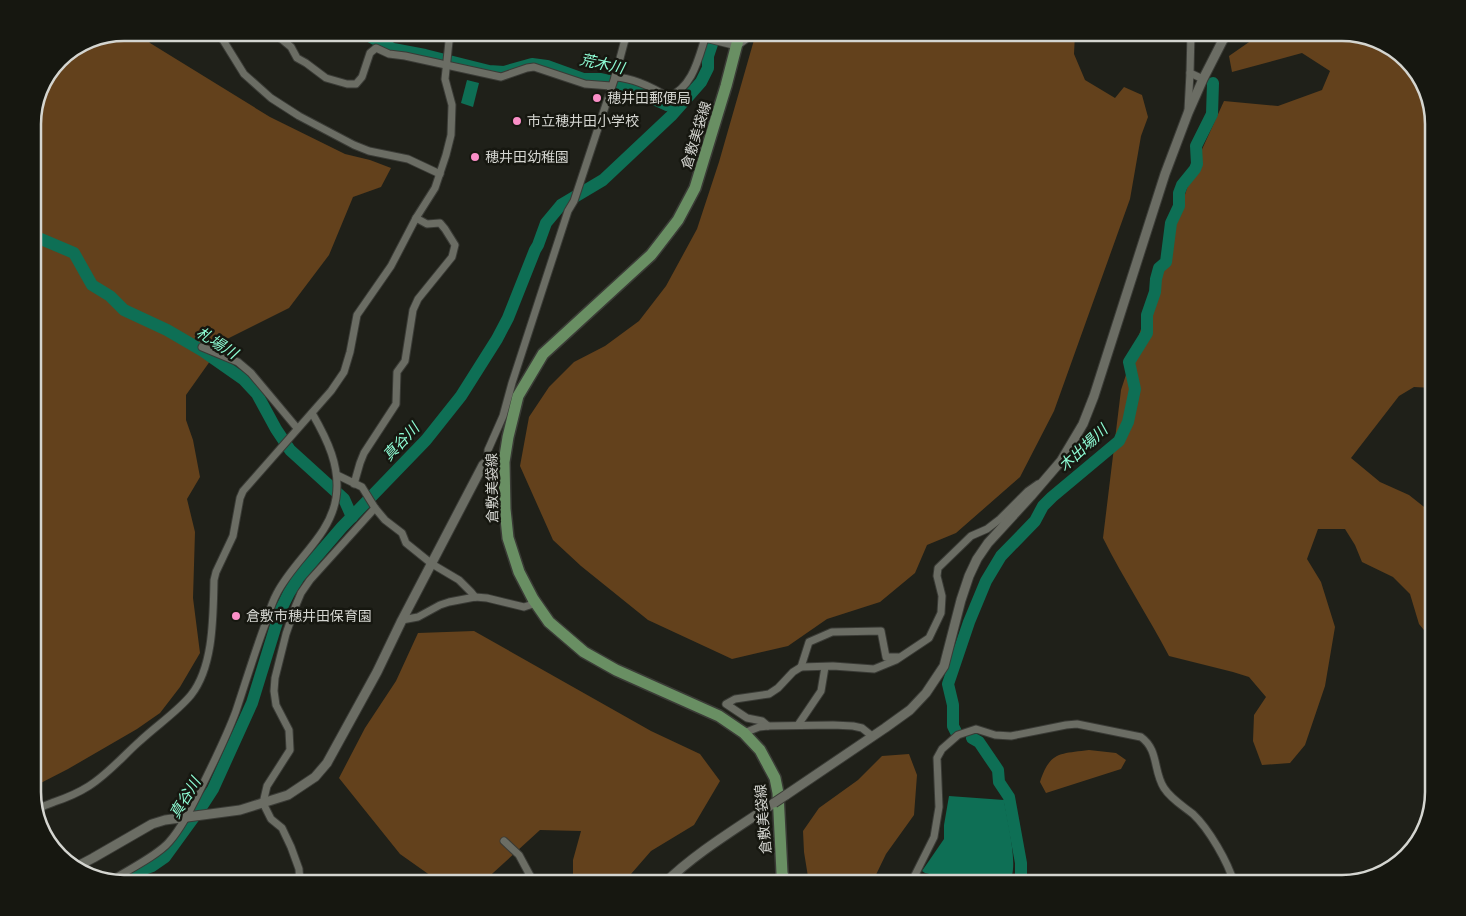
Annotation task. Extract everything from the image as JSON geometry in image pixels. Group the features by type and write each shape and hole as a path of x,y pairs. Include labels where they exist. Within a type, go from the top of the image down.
{"main road":[{"name":"倉敷美袋線","path":"734,41 732,45 726,86 695,188 682,212 651,255 543,354 518,396 504,462 505,509 508,538 519,572 536,604 549,622 584,652 616,670 719,716 744,733 760,750 775,778 778,792 783,875"}],"street":[{"path":"224,41 244,74 271,98 299,116 369,152 408,158 440,174"},
{"path":"284,41 291,47 297,58 326,78 347,84 356,84 362,77 370,53 376,48 389,54 446,62 501,77 534,67 586,84 623,78 637,82 668,97 689,80 698,63 704,41"},
{"path":"43,806 78,792 113,767 192,694 198,683 208,658 212,634 214,580 233,536 240,498 248,485 331,391 344,372 357,315 391,266 416,218 435,188 451,135 452,105 445,79 449,41"},
{"path":"488,461 488,450 503,416 568,211 578,190 625,41"},
{"path":"718,41 732,45 742,41"},
{"path":"1188,113 1190,41"},
{"path":"673,875 910,710 926,693 944,666 961,600 977,559 988,543 1061,461 1083,424 1094,396 1165,174 1188,113 1222,41"},
{"path":"1190,72 1203,79"},
{"path":"354,484 364,453 396,404 397,372 405,361 413,310 418,299 452,257 455,245 440,223 427,224 416,218"},
{"path":"202,346 238,362 250,372 298,428"},
{"path":"121,875 168,843 189,816 235,713 252,658 276,594 324,529 335,506 337,472 327,440 312,413"},
{"path":"82,864 152,824 189,816 240,810 288,795 315,777 326,763 377,672 483,464 488,461 504,462"},
{"path":"337,475 362,487 374,508 385,520 402,533 406,543 432,564 459,580 475,597"},
{"path":"768,726 762,721 747,718 726,704 735,699 769,694 801,667 833,666 874,669 901,656 928,638 941,613 942,596 937,576 938,568 971,536 987,529 1000,519 1028,491 1047,478"},
{"path":"299,875 291,847 282,828 271,819 263,803 267,786 290,750 288,730 276,705 275,678 286,634 301,593 310,580 374,508"},
{"path":"402,620 418,617 449,602 475,597 524,607 536,604"},
{"path":"801,667 809,642 832,632 881,631 886,657 901,656"},
{"path":"798,725 821,691 825,667"},
{"path":"915,875 934,837 939,808 937,758 942,749 958,735 976,728 995,735 1011,736 1077,724 1141,737 1148,742 1153,751 1157,771 1164,788 1174,800 1194,815 1217,845 1230,875"},
{"path":"744,733 759,727 768,726 853,726 862,728 872,736"},
{"path":"504,841 520,855 530,875"}],"shaded area":[{"path":"149,41 270,117 345,154 370,160 391,168 381,187 353,197 329,255 289,308 225,340 186,395 186,420 193,440 200,477 187,499 195,532 193,598 200,653 180,687 160,713 137,729 41,783 41,119 44,103 58,74 78,55 108,43"},
{"path":"754,41 1075,41 1074,54 1085,80 1115,98 1124,87 1142,95 1148,117 1141,136 1130,199 1054,411 1020,477 956,533 927,545 915,573 880,602 827,619 788,646 732,659 648,620 581,566 553,540 520,466 529,417 549,387 574,362 605,346 639,321 666,286 697,229 719,162"},
{"path":"1251,41 1341,41 1363,44 1392,58 1408,74 1422,103 1425,119 1425,388 1414,387 1399,396 1351,458 1380,482 1409,495 1425,508 1425,631 1419,624 1410,594 1393,577 1362,562 1355,545 1345,529 1318,529 1307,559 1321,582 1335,627 1325,686 1305,745 1290,763 1262,765 1253,741 1254,715 1266,697 1249,677 1169,656 1103,538 1121,390 1194,167 1224,101 1278,106 1322,90 1330,71 1302,53 1232,72 1229,56"},
{"path":"467,80 479,83 473,107 461,103"},
{"path":"474,631 651,731 700,754 720,781 694,825 651,851 629,875 573,875 573,860 581,831 540,830 491,875 430,875 400,854 339,778 365,728 396,681 418,633"},
{"path":"1089,750 1116,753 1126,760 1121,769 1046,793 1040,782 1052,759 1063,754"},
{"path":"909,754 917,775 914,815 886,854 876,875 808,875 803,831 819,808 858,780 882,756"},
{"path":"949,796 1004,800 1013,856 1012,875 934,875 922,871 944,839 944,825"}],"waterway":[{"name":"荒木川","path":"378,41 393,49 489,71 504,72 532,64 547,66 583,79 601,79 619,83 667,105 684,100"},
{"name":"真谷川","path":"132,875 152,866 165,857 213,789 252,703 281,609 299,577 342,527 426,440 461,396 508,318 546,223 561,205 603,180 671,116 701,82 708,68 708,56 713,41"},
{"name":"木出場川","path":"956,732 953,726 953,705 948,684 969,622 986,581 1001,556 1035,521 1043,506 1119,441 1128,422 1135,389 1129,362 1147,333 1147,315 1155,292 1159,268 1166,262 1171,223 1179,206 1179,193 1182,185 1195,169 1197,164 1196,146 1212,114 1213,83"},
{"name":"札場川","path":"41,239 74,253 92,285 110,296 124,310 167,330 203,351 243,379 257,394 290,450 344,499 352,517"},
{"name":"木出場川","path":"972,738 979,742 998,770 999,782 1009,797 1021,863 1021,875"}],"place":[{"name":"穂井田郵便局","path":"597,98"},
{"name":"市立穂井田小学校","path":"517,121"},
{"name":"穂井田幼稚園","path":"475,157"},
{"name":"倉敷市穂井田保育園","path":"236,616"}]}
